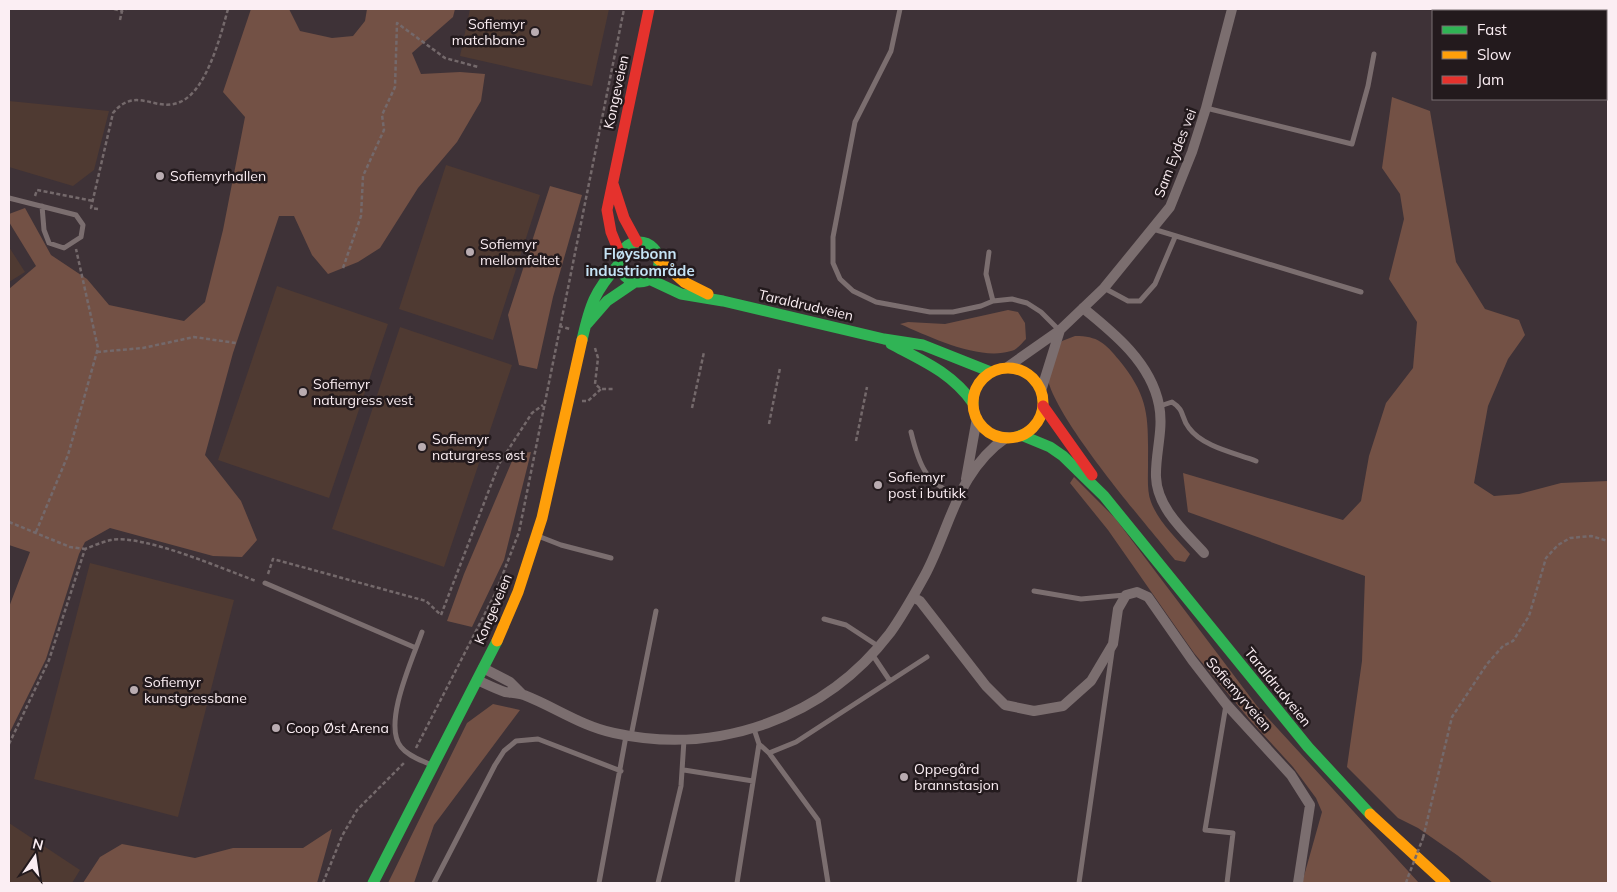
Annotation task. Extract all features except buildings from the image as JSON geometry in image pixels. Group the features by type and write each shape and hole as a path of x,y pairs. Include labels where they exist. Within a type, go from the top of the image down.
{"main road":[{"name":"Kongeveien","path":"373,883 483,668 511,608 537,535 581,328 590,304 619,259 608,223 607,210 649,9"},
{"name":"Kongeveien","path":"613,182 624,218 637,242"},
{"path":"637,242 651,246 658,259 657,270 649,279 635,282 625,276 619,259 627,246 637,242"},
{"name":"Taraldrudveien","path":"658,259 684,282 723,301"},
{"name":"Taraldrudveien","path":"649,279 681,294 723,301 884,339 922,345 991,372"},
{"name":"Kongeveien","path":"581,328 607,301 635,282"},
{"name":"Taraldrudveien","path":"884,339 915,358 944,370 956,380 973,403"},
{"path":"1006,368 1020,370 1027,374 1041,391 1043,406 1036,423 1021,435 1006,437 990,432 976,418 973,403 976,388 982,380 991,372 1006,368"},
{"name":"Taraldrudveien","path":"1043,406 1090,472 1104,496"},
{"name":"Taraldrudveien","path":"1021,435 1050,447 1064,456 1104,496 1308,747 1365,809 1445,883"}],"street":[{"name":"Sam Eydes vei","path":"1006,368 1060,330 1104,288 1170,207 1192,152 1206,108 1232,9"},
{"path":"1083,308 1112,331 1134,356 1152,382 1160,406 1160,448 1156,478 1162,499 1173,520 1204,553"},
{"name":"Sam Eydes vei","path":"1041,391 1060,330"},
{"path":"966,479 976,418"},
{"path":"477,680 505,692 523,695 590,727 629,736 684,740 728,735 754,729 782,719 808,706 843,682 875,650 913,596 928,569 966,479 987,453 1006,437"},
{"name":"Sofiemyrveien","path":"1126,595 1137,592 1148,597 1192,660 1226,704 1291,775 1310,805 1298,883"},
{"path":"913,596 920,601 986,686 1005,705 1034,711 1063,706 1091,681 1113,644 1118,609 1126,595"},
{"path":"483,668 510,682 523,695"}],"lane":[{"path":"900,9 891,51 855,122 833,237 833,263 840,278 853,291 876,302 930,312 953,312 981,306 993,300 1012,298 1027,303 1041,312 1060,330"},
{"path":"1206,108 1352,144 1368,86 1374,54"},
{"path":"9,198 42,206 76,215 83,225 81,237 64,248 49,243 44,230 42,206"},
{"path":"1152,229 1361,292"},
{"path":"1104,288 1128,301 1140,301 1155,284 1175,237"},
{"path":"989,252 986,274 993,300"},
{"path":"1160,406 1172,402 1181,408 1188,427 1195,434 1224,449 1256,461"},
{"path":"911,432 917,458 926,476 958,496"},
{"path":"537,535 560,545 611,558"},
{"path":"265,583 416,648"},
{"path":"1034,591 1081,599 1126,595"},
{"path":"598,883 656,611"},
{"path":"824,619 846,625 875,650 890,681"},
{"path":"422,632 394,724 398,744 411,755 434,766"},
{"path":"1079,883 1113,644"},
{"path":"769,753 796,742 928,657"},
{"path":"1226,704 1205,830 1233,833 1227,883"},
{"path":"737,883 759,744 754,729"},
{"path":"434,883 495,765 504,752 516,741 538,739 621,771"},
{"path":"658,883 666,859 684,770 684,740"},
{"path":"759,744 769,753 818,820 828,883"},
{"path":"684,770 753,781"}],"path":[{"path":"114,9 122,11 126,9"},
{"path":"98,209 91,208 113,113 120,104 134,99 163,104 179,103 190,96 204,74 219,42 228,9"},
{"path":"324,883 338,844 357,810 411,755 428,728 506,569 524,514 543,406 624,9"},
{"path":"120,20 122,11"},
{"path":"343,268 362,216 363,176 384,130 382,115 395,87 397,23 445,58 478,67"},
{"path":"33,204 37,190 93,201"},
{"path":"36,532 68,455 98,348 74,241"},
{"path":"559,326 581,328"},
{"path":"96,352 142,348 194,336 236,343"},
{"path":"591,343 598,358 595,384 601,389 614,389"},
{"path":"692,408 704,352"},
{"path":"769,424 780,368"},
{"path":"856,441 867,386"},
{"path":"582,401 588,401 601,389"},
{"path":"9,522 70,547 85,550 111,540 129,540 191,557 265,583 273,559 426,601 441,615 499,464 532,413 543,406"},
{"path":"1406,883 1423,838 1452,717 1487,664 1502,646 1512,641 1530,616 1546,558 1558,545 1570,538 1591,536 1608,541"},
{"path":"9,744 49,660 85,550"}],"shaded area":[{"path":"251,9 289,9 300,31 332,38 353,36 365,21 367,9 455,9 453,17 412,53 421,74 460,72 485,74 481,101 457,142 418,188 380,248 358,262 328,274 312,255 294,216 279,216 233,353 205,455 241,501 257,540 242,557 213,556 110,528 85,542 79,554 46,659 9,734 9,607 30,552 9,545 9,289 36,266 9,222 9,214 25,208 51,255 87,279 109,305 184,321 205,302 223,230 245,117 223,92"},
{"name":"Sofiemyr matchbane","path":"470,9 609,9 592,86 460,56"},
{"path":"1392,97 1430,111 1456,262 1485,309 1519,320 1525,335 1508,359 1488,406 1474,483 1494,496 1519,494 1561,483 1608,481 1608,883 1493,883 1418,828 1398,818 1347,767 1362,661 1365,576 1188,512 1183,473 1343,520 1361,501 1369,456 1386,403 1413,368 1417,322 1389,279 1404,219 1400,194 1382,168"},
{"path":"9,101 109,111 94,170 73,186 9,167"},
{"name":"Sofiemyr mellomfeltet","path":"446,165 540,195 493,340 399,309"},
{"path":"550,186 582,195 553,297 537,369 519,365 508,315"},
{"path":"9,247 25,272 9,282"},
{"name":"Sofiemyr naturgress vest","path":"277,286 388,324 329,498 218,460"},
{"path":"1008,310 1018,312 1025,323 1026,339 1013,350 998,353 984,353 955,346 900,324 908,322 945,324"},
{"name":"Sofiemyr naturgress øst","path":"400,327 512,365 444,567 332,529"},
{"path":"1075,336 1090,337 1105,345 1119,360 1137,387 1142,399 1147,423 1150,498 1154,509 1163,523 1190,554 1185,562 1175,560 1122,495 1077,435 1060,407 1049,384 1047,367 1051,357 1062,341"},
{"path":"531,452 504,560 472,627 447,621 464,574 515,454"},
{"path":"1074,477 1115,518 1257,706 1419,883 1302,883 1322,812 1316,798 1293,767 1250,720 1194,653 1108,530 1070,483"},
{"name":"Sofiemyr kunstgressbane","path":"90,563 234,600 178,817 34,779"},
{"path":"493,704 520,710 434,825 414,883 388,883 467,723"},
{"path":"9,823 80,870 72,883 9,883"},
{"path":"332,829 317,883 83,883 100,857 122,844 195,858 233,848 303,848"}],"traffic: fast":[{"path":"639,242 653,248 659,262 653,276 639,282 625,276 619,262 625,248 639,242"},
{"path":"582,340 594,299 619,264"},
{"path":"649,279 681,294 723,301 884,339 923,345 991,372"},
{"path":"587,324 607,301 635,282"},
{"path":"891,344 925,362 946,376 973,403"},
{"path":"1021,435 1050,447 1063,456 1104,496 1308,747 1370,814"},
{"path":"373,883 497,641"}],"traffic: slow":[{"path":"658,259 684,282 708,294"},
{"path":"497,641 518,592 542,518 582,340"},
{"path":"1008,368 1021,371 1033,378 1040,390 1043,403 1040,416 1033,428 1021,435 1008,438 995,435 983,428 976,416 973,403 976,390 983,378 995,371 1008,368"},
{"path":"1370,814 1445,883"}],"traffic: jam":[{"path":"620,254 611,232 607,210 649,9"},
{"path":"613,184 624,218 637,242"},
{"path":"1043,406 1092,475"}],"place":[{"name":"Sofiemyr matchbane","path":"535,32"},
{"name":"Sofiemyrhallen","path":"160,176"},
{"name":"Sofiemyr mellomfeltet","path":"470,252"},
{"name":"Sofiemyr naturgress vest","path":"303,392"},
{"name":"Sofiemyr naturgress øst","path":"422,447"},
{"name":"Sofiemyr post i butikk","path":"878,485"},
{"name":"Sofiemyr kunstgressbane","path":"134,690"},
{"name":"Coop Øst Arena","path":"276,728"},
{"name":"Oppegård brannstasjon","path":"904,777"}],"district":[{"name":"Fløysbonn industriområde","path":"640,262"}]}
